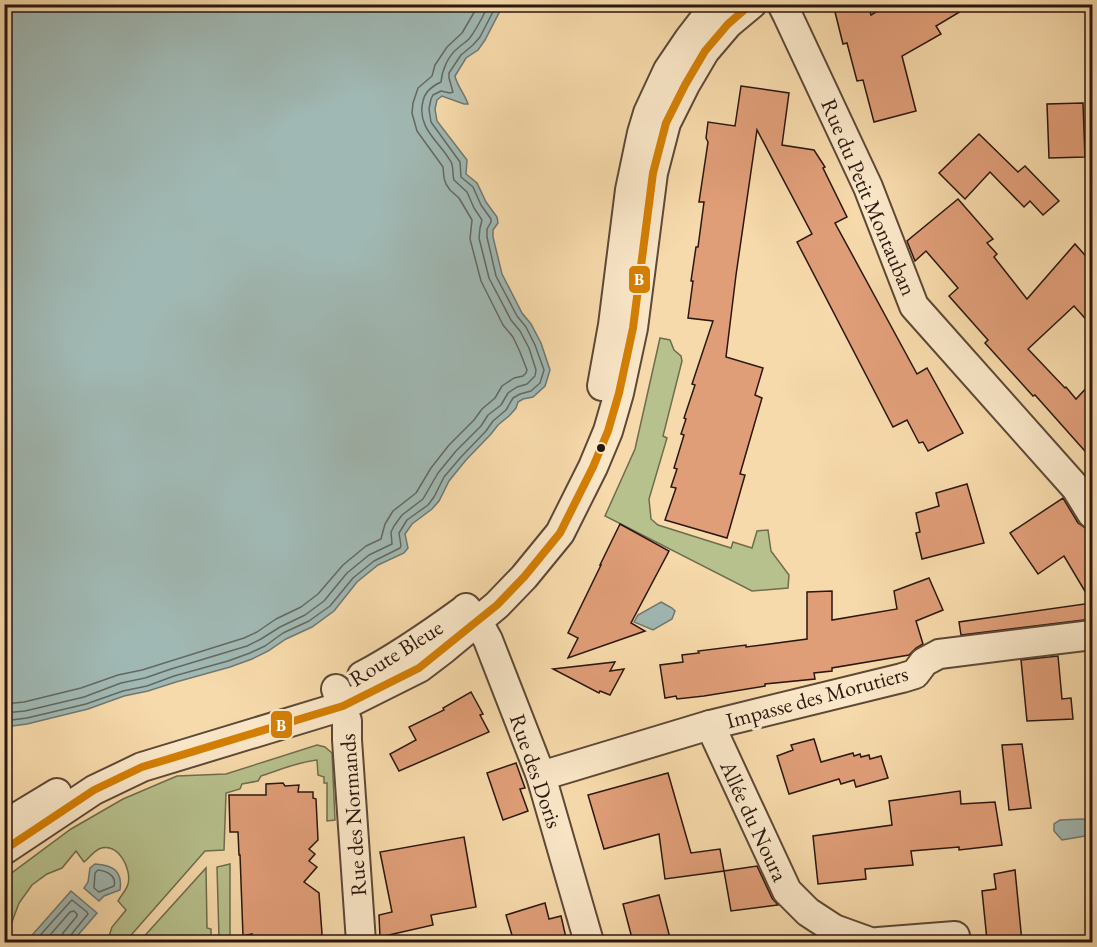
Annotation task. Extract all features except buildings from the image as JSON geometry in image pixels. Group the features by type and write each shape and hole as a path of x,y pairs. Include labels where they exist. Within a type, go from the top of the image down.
{"street":[{"name":"Route Bleue","path":"472,615 485,592 512,565 540,527 574,468 601,390 613,326 630,190 648,113 668,70 717,4"},
{"name":"Route Bleue","path":"4,850 94,790 142,767 340,698 383,665 421,641 497,605 524,577 560,533 593,467 614,412 633,328 653,173 666,123 705,51 728,24 752,4"},
{"name":"Rue du Petit Montauban","path":"782,4 868,187 914,306 1076,488 1092,514"},
{"name":"Rue des Doris","path":"472,615 488,640 541,776 589,942"},
{"name":"Impasse des Morutiers","path":"541,776 710,725 902,678 915,674 924,662 939,654 1092,635"},
{"name":"Route Bleue","path":"4,825 88,774 137,750 340,698"},
{"name":"Rue des Normands","path":"340,698 347,721 362,942"},
{"name":"Allée du Noura","path":"710,725 787,891 808,912 834,929 870,942"},
{"path":"878,942 955,936 956,942"}],"green space":[{"path":"660,338 670,340 682,361 663,436 667,438 649,499 651,519 658,525 731,548 733,542 752,548 757,531 768,530 771,551 789,575 788,588 752,591 605,516 635,449"},
{"path":"317,745 325,747 332,753 335,820 327,821 327,783 324,783 324,777 318,775 317,760 303,762 261,776 258,781 242,784 240,789 226,793 224,850 205,851 125,942 111,942 108,939 112,927 126,910 118,901 128,884 128,871 118,853 106,848 97,850 84,862 76,851 62,868 47,874 32,885 19,903 10,927 5,933 5,878 71,829 123,799 177,776 226,774"},
{"path":"230,864 230,937 219,938 217,867"},
{"path":"206,868 207,928 211,929 211,937 206,937 205,942 139,942"}],"water":[{"path":"4,5 503,5 485,40 478,50 466,58 455,76 468,104 442,96 437,100 435,109 437,121 467,160 466,174 477,183 486,202 497,217 498,223 493,230 493,237 502,274 541,343 550,370 545,386 533,397 518,402 510,415 498,425 449,481 439,501 412,524 405,534 408,548 404,553 378,565 357,582 334,611 312,627 252,659 230,667 124,696 88,709 5,727"},
{"path":"661,602 675,611 672,619 653,630 634,622 638,615"},
{"path":"1082,819 1091,824 1090,833 1085,836 1062,840 1054,831 1054,824 1060,820"},
{"path":"95,864 115,870 121,883 120,890 104,896 99,901 84,888 88,882 90,868"},
{"path":"71,891 97,913 72,942 26,942"}],"transit line":[{"name":"B","path":"4,850 94,790 142,767 343,706 419,668 497,605 524,577 560,533 608,431 633,328 653,173 666,123 705,51 728,24 751,4"}]}
